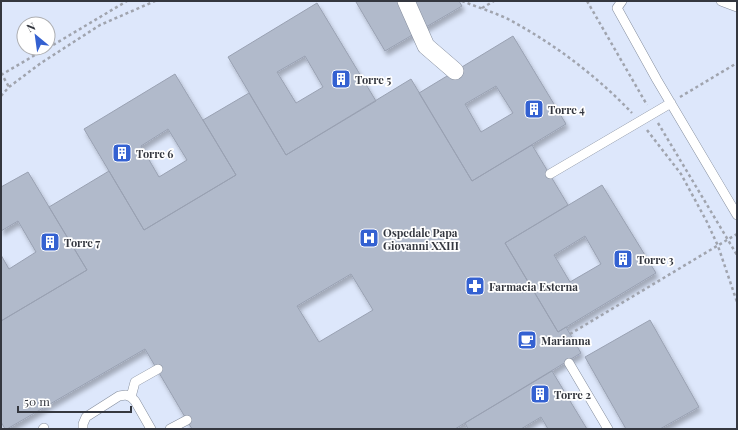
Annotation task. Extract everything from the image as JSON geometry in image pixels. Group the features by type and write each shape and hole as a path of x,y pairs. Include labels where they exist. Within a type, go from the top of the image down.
{"street":[{"path":"406,1 426,46 455,71"}],"lane":[{"path":"622,1 617,8 737,215"},
{"path":"721,1 737,7"},
{"path":"550,174 671,103"},
{"path":"569,363 608,429"},
{"path":"131,397 135,382 158,369"},
{"path":"83,429 83,424 86,417 119,396 126,395 135,401 151,429"},
{"path":"170,429 187,420"}],"path":[{"path":"56,43 127,1"},
{"path":"1,96 9,87 66,46 100,25 155,1"},
{"path":"462,1 503,17 526,30 570,58 619,99 647,130 681,174 718,246 737,302"},
{"path":"481,8 494,1"},
{"path":"587,1 737,255"},
{"path":"9,87 1,74 34,56"},
{"path":"671,103 737,63"},
{"path":"570,334 737,234"}],"shaded area":[{"name":"Ospedale Papa Giovanni XXIII","path":"1,1 737,1 737,429 1,429"}],"building":[{"path":"459,1 462,6 385,51 356,2"},
{"name":"Torre 5","path":"317,3 376,101 286,155 228,57","holes":["305,56 323,87 296,103 277,72"]},
{"name":"Torre 4","path":"513,36 566,124 472,181 419,93","holes":["496,86 513,113 481,132 465,104"]},
{"name":"Torre 6","path":"175,74 236,175 144,230 84,129","holes":["168,129 187,160 159,177 141,146"]},
{"path":"411,79 472,181 532,145 568,205 505,243 558,332 566,327 581,353 455,429 192,429 145,349 5,429 1,422 1,321 87,270 49,207 109,171 144,230 236,175 203,120 249,93 286,155","holes":["351,274 373,310 319,342 297,306"]},
{"name":"Torre 7","path":"28,172 87,270 1,321 1,255 9,269 36,252 18,221 1,231 1,187"},
{"name":"Torre 3","path":"602,185 656,273 558,332 505,243","holes":["585,236 601,264 570,282 554,255"]},
{"path":"650,320 699,407 660,429 626,429 585,357"},
{"name":"Torre 2","path":"552,371 587,429 548,429 541,417 521,429 468,429 465,423"}],"place":[{"name":"Torre 5","path":"341,79"},
{"name":"Torre 4","path":"534,109"},
{"name":"Torre 6","path":"122,153"},
{"name":"Ospedale Papa Giovanni XXIII","path":"369,238"},
{"name":"Torre 7","path":"50,242"},
{"name":"Torre 3","path":"623,259"},
{"name":"Farmacia Esterna","path":"475,286"},
{"name":"Marianna","path":"527,340"},
{"name":"Torre 2","path":"540,394"}]}
